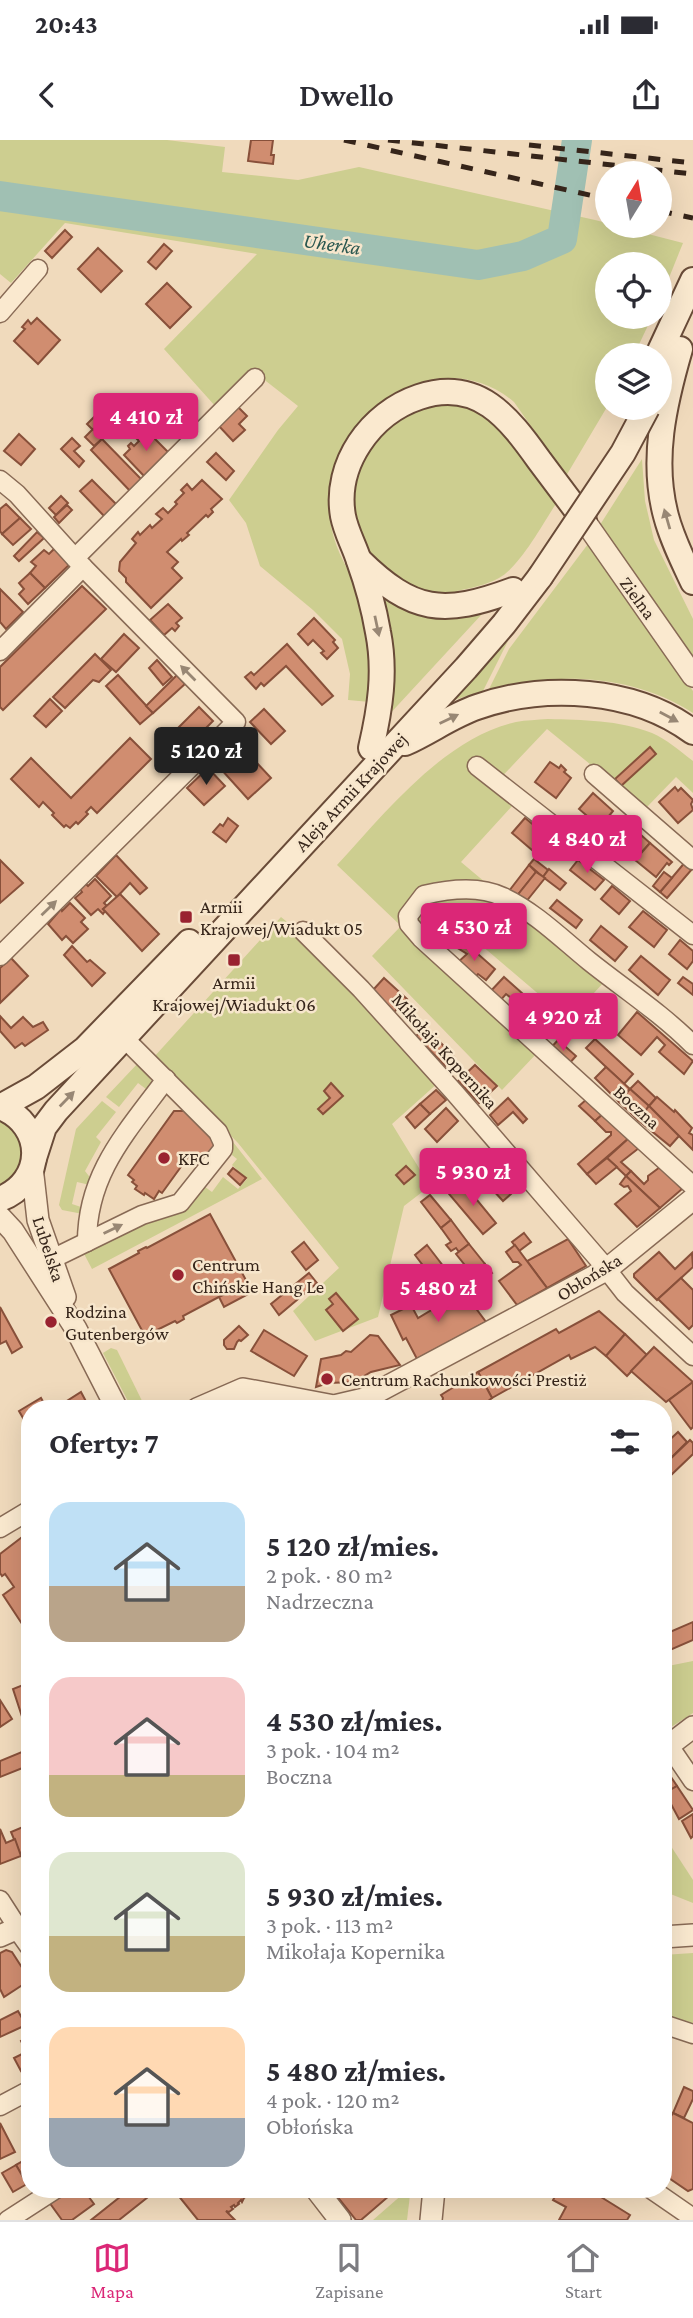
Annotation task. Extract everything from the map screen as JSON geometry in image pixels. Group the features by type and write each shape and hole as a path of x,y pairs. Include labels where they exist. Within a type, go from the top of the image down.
{"main road":[{"path":"672,343 693,280"},
{"path":"672,348 693,318"},
{"path":"583,520 523,436 500,412 474,396 434,393 406,402 386,414 368,431 351,457 343,487 342,509 346,530 359,560 375,617 382,663 380,749 477,707 502,700 544,694 575,693 622,700 663,714 693,732"},
{"name":"Aleja Armii Krajowej","path":"0,1199 20,1188 33,1162 48,1120 380,749 513,590 534,573 624,420"},
{"name":"Aleja Armii Krajowej","path":"0,1107 36,1087 102,1034 380,749 486,645 534,573 616,462 641,420"},
{"path":"662,420 659,454 666,516 693,582"},
{"path":"359,560 393,590 413,600 434,605 455,607 513,590"},
{"path":"0,1107 25,1124 33,1143 33,1162"}],"street":[{"path":"0,313 38,269"},
{"path":"0,651 79,562 255,378"},
{"path":"0,480 17,494 79,562 236,722 0,956"},
{"name":"Zielna","path":"583,520 693,676"},
{"path":"477,766 693,934"},
{"path":"594,774 693,860"},
{"name":"Boczna","path":"693,1045 650,1006 502,896 457,888 425,895 408,916 409,925 429,945 693,1186"},
{"name":"Mikołaja Kopernika","path":"303,931 361,989 454,1091 625,1293 693,1356"},
{"path":"52,1259 142,1215 180,1203 223,1149 218,1132 124,1038"},
{"path":"87,1242 92,1195 103,1168 115,1147 166,1079"},
{"name":"Lubelska","path":"33,1162 38,1220 76,1329"},
{"name":"Obłońska","path":"377,1400 606,1270 693,1199"},
{"name":"Lubelska","path":"0,1217 13,1231 76,1329 112,1400"},
{"name":"Lubelska","path":"0,1240 46,1282"},
{"name":"Obłońska","path":"218,1400 243,1389 302,1400"},
{"path":"0,1528 21,1515"},
{"path":"672,1740 693,1727"},
{"path":"672,1753 693,1781"},
{"path":"0,1900 16,1937"},
{"path":"672,1936 693,1935"},
{"path":"672,2027 693,2034"},
{"path":"0,2106 21,2095"},
{"path":"8,2220 43,2198"},
{"path":"323,2198 340,2220"},
{"path":"431,2220 434,2198"},
{"path":"665,2198 693,2218"}],"green space":[{"path":"0,140 167,140 225,147 222,172 298,180 359,167 595,220 595,238 664,238 683,243 672,270 672,252 595,252 595,329 646,329 640,343 595,343 595,420 599,420 566,476 514,402 504,394 480,383 453,378 427,381 392,396 356,427 343,446 329,489 329,513 334,538 365,618 370,647 370,702 348,700 350,674 342,639 313,610 260,566 246,523 229,500 298,406 253,371 216,407 164,349 257,254 65,223 11,283 0,274"},
{"path":"443,402 471,408 502,425 559,499 524,554 507,572 489,583 457,591 458,597 420,592 399,582 369,554 355,519 356,481 371,446 397,419"},
{"path":"642,459 645,501 654,540 693,619 693,660 598,528"},
{"path":"588,544 693,691 693,713 645,690 594,680 541,680 489,689 509,649"},
{"path":"377,589 446,615 483,613 386,718"},
{"path":"508,641 483,691 454,700"},
{"path":"548,719 614,723 657,736 693,761 693,793 676,777 645,809 547,729 492,787 513,805 461,862 492,888 457,883 405,910 537,1053 502,1090 372,956 401,926 337,865 418,780 464,744 516,722"},
{"path":"457,893 499,899 605,981 569,1020 440,910 422,931 414,923 420,906"},
{"path":"281,917 297,930 439,1082 392,1124 430,1186 404,1206 378,1317 315,1341 293,1311 339,1268 238,1143 154,1057"},
{"path":"140,1061 153,1084 150,1092 138,1083 119,1107 106,1097"},
{"path":"102,1101 116,1112 96,1137 101,1142 85,1171 92,1180 90,1185 77,1182 72,1204 84,1208 83,1214 62,1210 59,1205 76,1129"},
{"path":"0,1116 19,1131 24,1165 0,1190"},
{"path":"233,1142 262,1179 92,1269 82,1250 201,1184 212,1192 223,1177 238,1189 247,1179 232,1165 237,1159 227,1151"},
{"path":"111,1348 117,1350 142,1400 127,1400 103,1353"},
{"path":"693,1661 693,1713 672,1726 672,1665"},
{"path":"672,1848 693,1880 693,1903 672,1895"},
{"path":"693,1953 693,2027 672,2021 672,1954"},
{"path":"398,2198 410,2198 407,2220 373,2220"}],"building":[{"path":"251,140 273,140 273,164 248,161"},
{"path":"65,230 72,237 52,258 45,251"},
{"path":"164,244 172,251 156,269 148,262"},
{"path":"98,248 122,271 101,292 78,269"},
{"path":"167,283 191,307 170,328 146,304"},
{"path":"37,318 60,340 38,364 14,341 25,329 22,327 28,320 31,324"},
{"path":"114,397 125,410 99,436 87,424"},
{"path":"237,406 247,416 239,424 245,430 233,441 218,425"},
{"path":"93,429 102,439 94,446 85,437"},
{"path":"142,432 145,435 148,432 168,452 144,476 124,455 130,449 128,446 131,443 134,446 139,441 136,438"},
{"path":"19,434 35,449 21,465 4,451"},
{"path":"72,438 80,446 74,451 84,461 79,467 61,449"},
{"path":"102,439 142,480 131,492 91,450"},
{"path":"216,453 234,471 226,480 207,462"},
{"path":"92,480 117,505 105,517 80,491"},
{"path":"202,480 222,499 211,509 213,512 208,517 206,515 187,533 189,535 167,552 178,562 172,568 182,578 151,608 126,582 126,578 119,571 120,562 136,543 132,539 138,532 140,535 150,525 152,528 162,519 156,514 163,508 168,513 177,504 175,502 184,493 181,490 187,484 192,490"},
{"path":"61,496 68,503 56,515 49,508"},
{"path":"6,504 20,518 2,534 0,509"},
{"path":"67,505 72,510 59,523 54,517"},
{"path":"20,518 31,529 13,545 2,534"},
{"path":"37,532 44,538 19,561 14,556"},
{"path":"54,549 70,564 45,588 30,573 36,566 31,562 44,550 49,554"},
{"path":"30,573 45,588 28,604 19,594 24,589 19,583"},
{"path":"82,586 106,609 3,710 0,707 0,667"},
{"path":"0,589 23,612 6,629 0,622"},
{"path":"168,604 182,618 176,623 179,626 175,631 172,628 164,635 150,620"},
{"path":"314,618 335,640 333,642 338,648 327,659 321,653 324,651 313,640 308,645 298,634"},
{"path":"124,634 139,648 116,672 101,659"},
{"path":"287,644 333,696 322,705 286,666 264,686 261,683 256,689 245,677 251,672 254,675"},
{"path":"95,654 111,670 99,682 93,680 65,708 53,697"},
{"path":"157,660 172,677 163,685 149,668"},
{"path":"118,675 153,713 140,724 106,686"},
{"path":"177,675 185,684 153,713 146,706"},
{"path":"50,699 62,711 46,727 34,716"},
{"path":"199,707 213,721 187,747 173,733"},
{"path":"264,709 285,731 271,744 250,722"},
{"path":"130,738 151,759 97,813 91,807 78,824 76,822 70,828 66,825 64,827 43,802 39,807 11,779 31,758 71,798"},
{"path":"242,747 271,778 248,799 220,768"},
{"path":"650,747 656,754 621,786 615,779"},
{"path":"550,762 559,768 561,765 571,778 556,798 535,782"},
{"path":"208,768 225,786 204,805 187,788"},
{"path":"675,787 678,791 681,788 693,800 693,810 678,823 659,802"},
{"path":"593,793 613,811 600,827 579,809"},
{"path":"228,818 238,826 226,842 213,832 220,824 223,826"},
{"path":"525,818 552,840 539,856 512,833"},
{"path":"631,826 650,843 635,860 628,853 626,856 621,852 624,849 616,843"},
{"path":"650,843 672,862 669,865 667,863 656,877 635,860"},
{"path":"116,855 147,888 140,894 130,883 117,897 96,876"},
{"path":"534,859 548,870 543,877 529,865"},
{"path":"0,860 23,883 0,903"},
{"path":"578,860 604,880 595,890 570,870"},
{"path":"686,861 693,868 667,898 660,892"},
{"path":"529,865 536,872 516,897 509,891"},
{"path":"549,869 566,883 560,890 543,877"},
{"path":"536,872 545,878 525,903 516,897"},
{"path":"664,872 672,878 660,892 653,886"},
{"path":"95,879 111,896 104,903 107,906 103,909 103,914 98,909 91,915 75,898 82,892 79,888 85,883 88,886"},
{"path":"612,886 630,901 619,914 601,899"},
{"path":"120,894 159,934 142,951 103,909"},
{"path":"557,900 582,920 576,928 550,908"},
{"path":"70,903 85,918 81,922 88,929 73,943 66,936 62,940 48,924"},
{"path":"643,911 667,930 654,947 629,927"},
{"path":"601,926 627,947 615,961 590,940"},
{"path":"462,940 495,969 486,980 478,974 473,980 456,964 467,954 456,947"},
{"path":"680,940 693,951 693,961 687,969 669,954"},
{"path":"72,946 87,962 90,960 105,973 92,986 64,955"},
{"path":"641,956 670,980 658,995 629,970"},
{"path":"11,958 28,976 0,1003 0,968"},
{"path":"504,977 522,993 515,1001 506,994 498,1003 488,994"},
{"path":"683,977 693,984 693,995 678,983"},
{"path":"384,978 407,999 394,1012 373,990"},
{"path":"637,1012 693,1061 684,1074 659,1052 665,1045 657,1037 641,1055 618,1035"},
{"path":"0,1016 11,1028 23,1017 33,1027 43,1022 48,1030 25,1046 22,1043 15,1048 0,1031"},
{"path":"426,1027 454,1057 445,1066 416,1036"},
{"path":"595,1039 633,1074 624,1084 586,1048"},
{"path":"558,1040 576,1056 568,1065 549,1050"},
{"path":"475,1065 497,1086 479,1103 458,1081"},
{"path":"606,1067 630,1089 619,1102 595,1078"},
{"path":"638,1081 656,1098 649,1106 630,1089"},
{"path":"331,1083 343,1096 323,1114 318,1109 330,1098 324,1091"},
{"path":"630,1089 649,1106 638,1120 619,1102"},
{"path":"436,1090 446,1100 430,1114 420,1104"},
{"path":"657,1097 674,1112 675,1110 692,1128 689,1133 693,1135 693,1150 649,1106"},
{"path":"508,1098 527,1119 523,1123 513,1112 498,1125 490,1115"},
{"path":"588,1098 604,1113 595,1121 579,1106"},
{"path":"420,1104 430,1114 415,1128 406,1117"},
{"path":"649,1106 679,1136 670,1146 638,1120"},
{"path":"446,1108 458,1121 437,1142 425,1129"},
{"name":"KFC","path":"174,1111 188,1111 216,1144 203,1162 191,1153 162,1193 159,1191 154,1199 135,1189 137,1186 132,1182 134,1180 128,1175"},
{"path":"604,1113 629,1138 587,1174 578,1164 611,1135 611,1132 606,1132 595,1121"},
{"path":"629,1138 639,1148 621,1162 631,1171 626,1176 607,1158"},
{"path":"607,1158 617,1167 596,1184 587,1174"},
{"path":"497,1160 520,1186 503,1201 480,1176"},
{"path":"406,1166 415,1175 404,1184 396,1175"},
{"path":"660,1167 682,1189 660,1208 626,1176 631,1171 644,1184 648,1176"},
{"path":"233,1168 246,1178 240,1185 228,1174"},
{"path":"626,1176 660,1208 637,1227 615,1204 631,1191 628,1186 620,1184"},
{"path":"463,1183 496,1223 483,1234 449,1194"},
{"path":"430,1195 451,1220 441,1228 421,1202"},
{"name":"Centrum Chińskie Hang Le","path":"210,1214 247,1282 183,1316 184,1319 177,1323 175,1321 145,1336 109,1269"},
{"path":"451,1220 469,1244 459,1252 456,1248 451,1251 446,1245 451,1242 441,1228"},
{"path":"524,1233 531,1242 519,1251 512,1242"},
{"path":"568,1239 586,1266 547,1288 527,1261"},
{"path":"304,1242 318,1260 306,1270 292,1252"},
{"path":"469,1244 485,1264 472,1274 456,1254"},
{"path":"427,1245 447,1271 434,1280 415,1255"},
{"path":"515,1245 547,1288 517,1305 499,1281 521,1265 513,1262 506,1252"},
{"path":"659,1252 675,1269 692,1253 693,1267 657,1300 634,1274"},
{"path":"485,1264 492,1273 472,1288 465,1279"},
{"path":"309,1273 317,1283 279,1315 271,1304"},
{"path":"681,1278 693,1290 693,1325 689,1329 658,1299"},
{"path":"247,1282 252,1292 224,1307 219,1297"},
{"path":"463,1291 486,1322 417,1359 406,1338 403,1340 391,1315 411,1305 418,1318"},
{"path":"336,1293 358,1319 343,1331 326,1310 333,1304 329,1299"},
{"path":"0,1307 22,1347 12,1353 6,1341 0,1344"},
{"path":"599,1311 625,1334 606,1356 595,1347 571,1359 569,1355 492,1398 478,1372 556,1329 559,1333"},
{"path":"239,1326 248,1335 237,1342 234,1349 227,1349 224,1340"},
{"path":"264,1330 307,1356 294,1376 251,1351"},
{"path":"625,1334 647,1355 627,1376 606,1356"},
{"path":"370,1335 378,1336 400,1365 371,1372 354,1382 328,1383 316,1387 321,1359 341,1355 346,1351 351,1352"},
{"path":"654,1347 693,1382 669,1400 664,1400 631,1371"},
{"path":"478,1372 492,1398 443,1400 441,1395"},
{"path":"693,1382 691,1429 672,1404 672,1400 669,1400"},
{"path":"81,1392 85,1400 68,1400"},
{"path":"678,1432 687,1442 672,1457 672,1438"},
{"path":"690,1440 693,1443 693,1454 672,1474 672,1457"},
{"path":"21,1538 21,1622 3,1595 14,1587 5,1574 2,1576 0,1573 0,1554"},
{"path":"693,1622 693,1640 672,1649 672,1631"},
{"path":"21,1686 21,1714 13,1689"},
{"path":"0,1700 12,1719 0,1727"},
{"path":"21,1752 21,1769 0,1777 0,1761"},
{"path":"677,1786 693,1810 679,1819 672,1806 672,1789"},
{"path":"693,1814 693,1836 691,1838 682,1821"},
{"path":"21,1828 21,1856 11,1832"},
{"path":"0,1829 6,1843 15,1839 21,1856 0,1864"},
{"path":"6,1950 12,1952 21,1966 21,1986 4,1997 0,1989 0,1953"},
{"path":"18,2011 21,2027 0,2037 0,2020"},
{"path":"21,2054 21,2071 14,2058"},
{"path":"684,2087 693,2091 693,2099 684,2118 673,2113"},
{"path":"672,2115 693,2123 693,2189 688,2191 672,2180"},
{"path":"0,2123 15,2152 0,2159"},
{"path":"16,2165 21,2174 21,2187 13,2192 2,2173"},
{"path":"55,2198 90,2198 94,2204 72,2220 62,2220 49,2202"},
{"path":"119,2198 147,2198 119,2220 91,2220"},
{"path":"180,2198 244,2198 235,2207 231,2207 233,2209 229,2212 226,2211 235,2220 198,2220"},
{"path":"339,2198 387,2198 361,2220 356,2220"},
{"path":"603,2198 630,2215 627,2220 559,2220 566,2207 553,2200"}],"waterway":[{"name":"Uherka","path":"0,196 478,265 523,256 562,239 577,140"}],"railway":[{"path":"344,140 595,196"},
{"path":"388,140 693,174"},
{"path":"529,145 693,163"},
{"path":"672,214 693,218"}],"place":[{"name":"Armii Krajowej/Wiadukt 05","path":"186,917"},
{"name":"Armii Krajowej/Wiadukt 06","path":"234,960"},
{"name":"KFC","path":"164,1158"},
{"name":"Centrum Chińskie Hang Le","path":"178,1275"},
{"name":"Rodzina Gutenbergów","path":"51,1322"},
{"name":"Centrum Rachunkowości Prestiż","path":"327,1379"}]}
